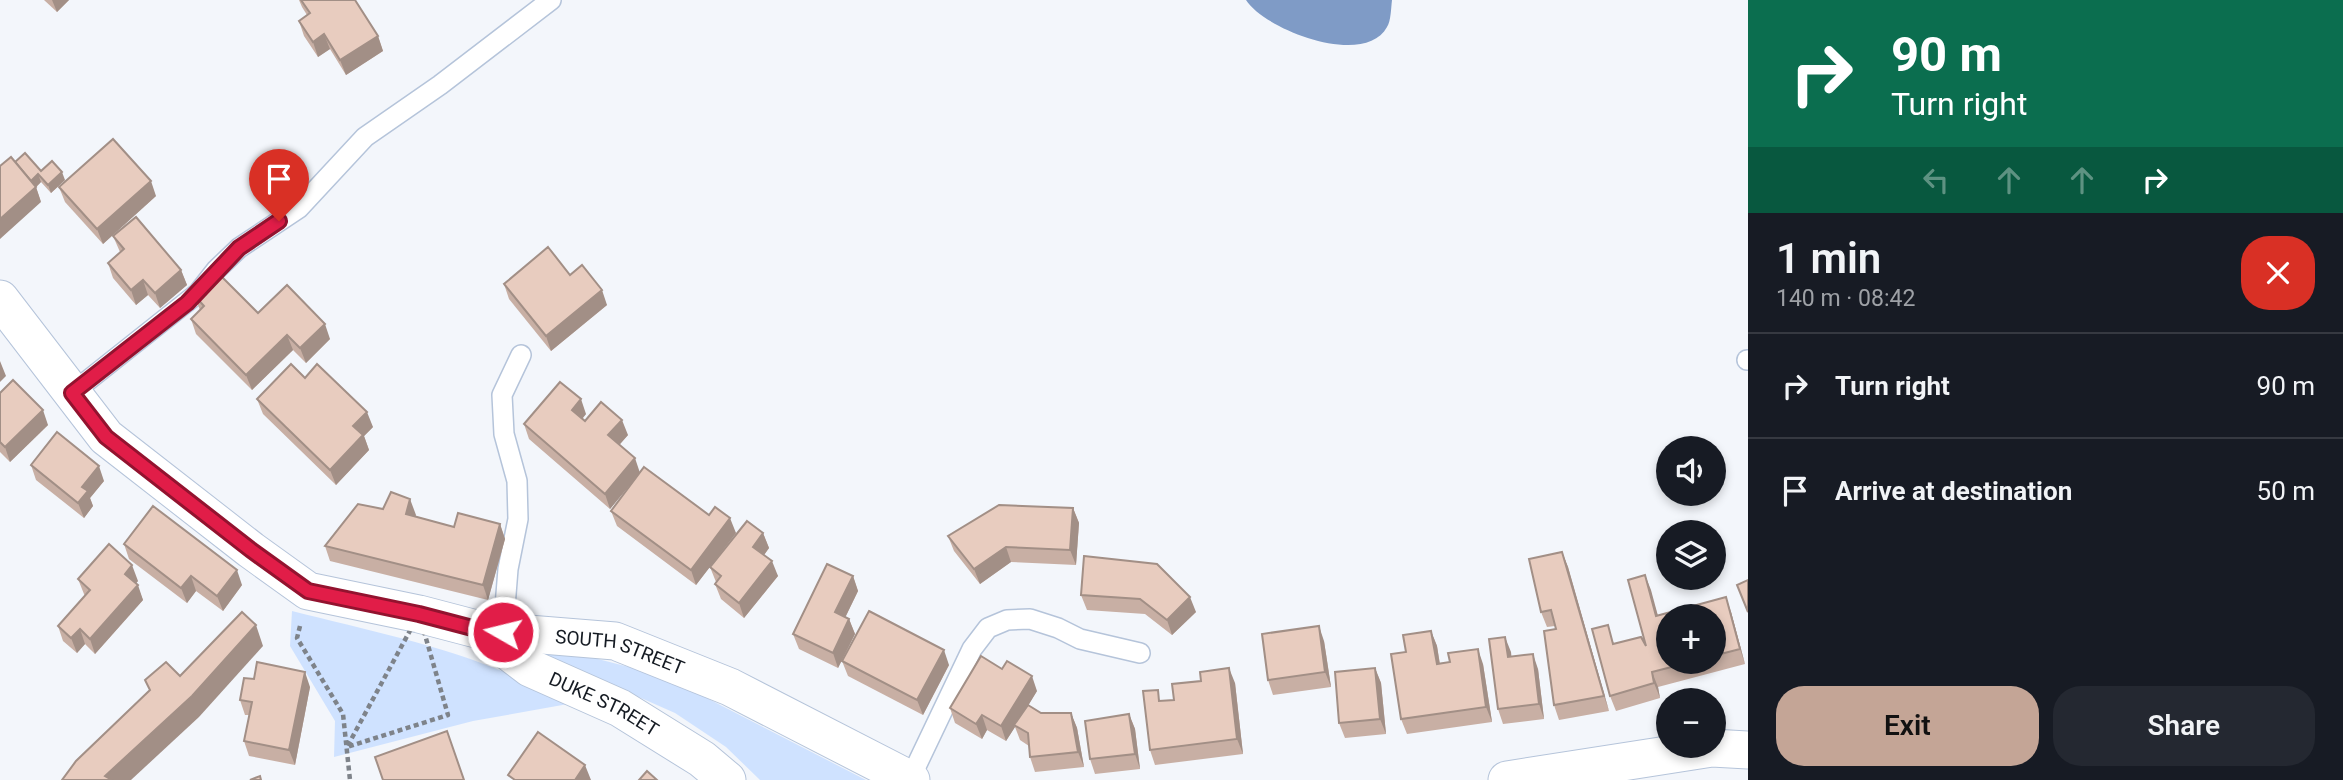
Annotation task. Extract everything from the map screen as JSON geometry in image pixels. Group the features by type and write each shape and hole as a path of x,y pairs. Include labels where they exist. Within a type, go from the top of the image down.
{"street":[{"name":"SOUTH STREET","path":"0,299 106,437 308,591 491,631 615,641 730,687 911,780"},
{"name":"DUKE STREET","path":"491,631 530,668 620,708 702,759 727,780"},
{"path":"1726,737 1748,720"},
{"path":"1726,749 1748,750"},
{"path":"1517,780 1656,757"}],"lane":[{"path":"72,393 190,300 239,248 299,208 365,137 440,85 551,0"},
{"path":"491,631 518,519 517,481 504,433 502,395 521,355"},
{"path":"911,780 972,649 988,628 1007,620 1030,619 1080,639 1140,653"}],"path":[{"path":"308,591 298,638 343,714 350,780"},
{"path":"347,747 419,614"},
{"path":"347,747 448,715 419,614"}],"shaded area":[{"path":"1246,0 1392,0 1387,27 1375,39 1358,44 1338,44 1293,33 1273,23"},
{"path":"292,611 469,659 525,681 568,704 473,721 334,757 335,721 290,646"},
{"path":"539,653 594,658 664,676 866,780 760,780 726,747 675,713"}],"building":[{"path":"301,0 355,0 378,36 340,60 324,34 313,42 299,21 310,13"},
{"path":"113,139 151,181 97,229 59,187"},
{"path":"25,153 41,171 52,161 62,172 48,185 38,174 31,181 15,162"},
{"path":"11,157 36,187 0,219 0,166"},
{"path":"136,217 181,270 155,293 143,280 131,290 108,263 124,249 113,236"},
{"path":"548,247 570,275 582,265 602,290 546,336 504,284"},
{"path":"217,272 258,313 287,285 325,324 300,348 287,335 246,375 191,319 204,306 194,295"},
{"path":"291,364 305,378 317,364 367,412 353,426 363,435 330,470 257,399"},
{"path":"13,380 43,410 5,447 0,442 0,393"},
{"path":"560,382 581,399 572,410 585,421 601,402 622,420 608,435 635,458 605,494 524,424"},
{"path":"57,432 99,466 82,487 88,491 78,503 31,465"},
{"path":"644,467 709,515 715,507 730,518 691,570 611,511"},
{"path":"391,492 410,499 406,514 454,527 458,513 500,524 483,585 325,546 358,504 383,509"},
{"path":"999,505 1073,508 1070,550 1006,547 974,569 948,536"},
{"path":"153,506 237,570 217,596 191,576 181,588 124,544"},
{"path":"747,521 763,533 753,547 772,561 739,603 715,584 721,576 710,567"},
{"path":"109,544 132,565 125,574 138,585 90,639 80,629 71,638 58,626 90,590 78,579"},
{"path":"1562,552 1604,696 1554,705 1544,631 1556,629 1551,610 1541,612 1529,559"},
{"path":"1084,556 1157,564 1190,597 1167,620 1140,599 1081,595"},
{"path":"827,564 853,576 835,612 849,619 833,653 793,634"},
{"path":"1645,575 1656,616 1656,671 1652,672 1654,683 1610,696 1592,629 1608,625 1613,644 1641,637 1646,646 1628,580"},
{"path":"1748,580 1748,612 1737,585"},
{"path":"1726,597 1740,649 1726,653 1726,604 1700,604"},
{"path":"869,611 944,650 917,700 842,661"},
{"path":"242,612 256,625 192,696 105,776 112,780 62,780 76,761 150,690 145,680 166,662 180,676"},
{"path":"1319,626 1325,672 1268,680 1262,634"},
{"path":"1431,631 1437,664 1450,662 1448,653 1478,649 1486,707 1401,719 1391,654 1406,652 1403,635"},
{"path":"1505,637 1508,657 1533,654 1539,704 1498,709 1489,639"},
{"path":"981,656 1002,669 1007,661 1032,676 1001,726 982,715 976,724 950,708"},
{"path":"257,662 305,672 289,750 244,741 252,702 240,700 244,678 254,679"},
{"path":"1229,668 1237,739 1150,750 1143,691 1158,690 1159,701 1174,700 1172,684 1201,681 1200,672"},
{"path":"1375,668 1380,719 1339,723 1335,672"},
{"path":"1028,705 1041,713 1071,713 1078,752 1030,757 1028,733 1014,725"},
{"path":"1129,714 1135,754 1090,759 1085,721"},
{"path":"447,731 464,780 383,780 375,757"},
{"path":"538,732 585,765 575,780 515,780 508,775"},
{"path":"647,771 657,780 639,780"}],"route":[{"path":"279,221 239,248 187,303 72,393 106,437 308,591 419,614 480,630 503,632"}]}
